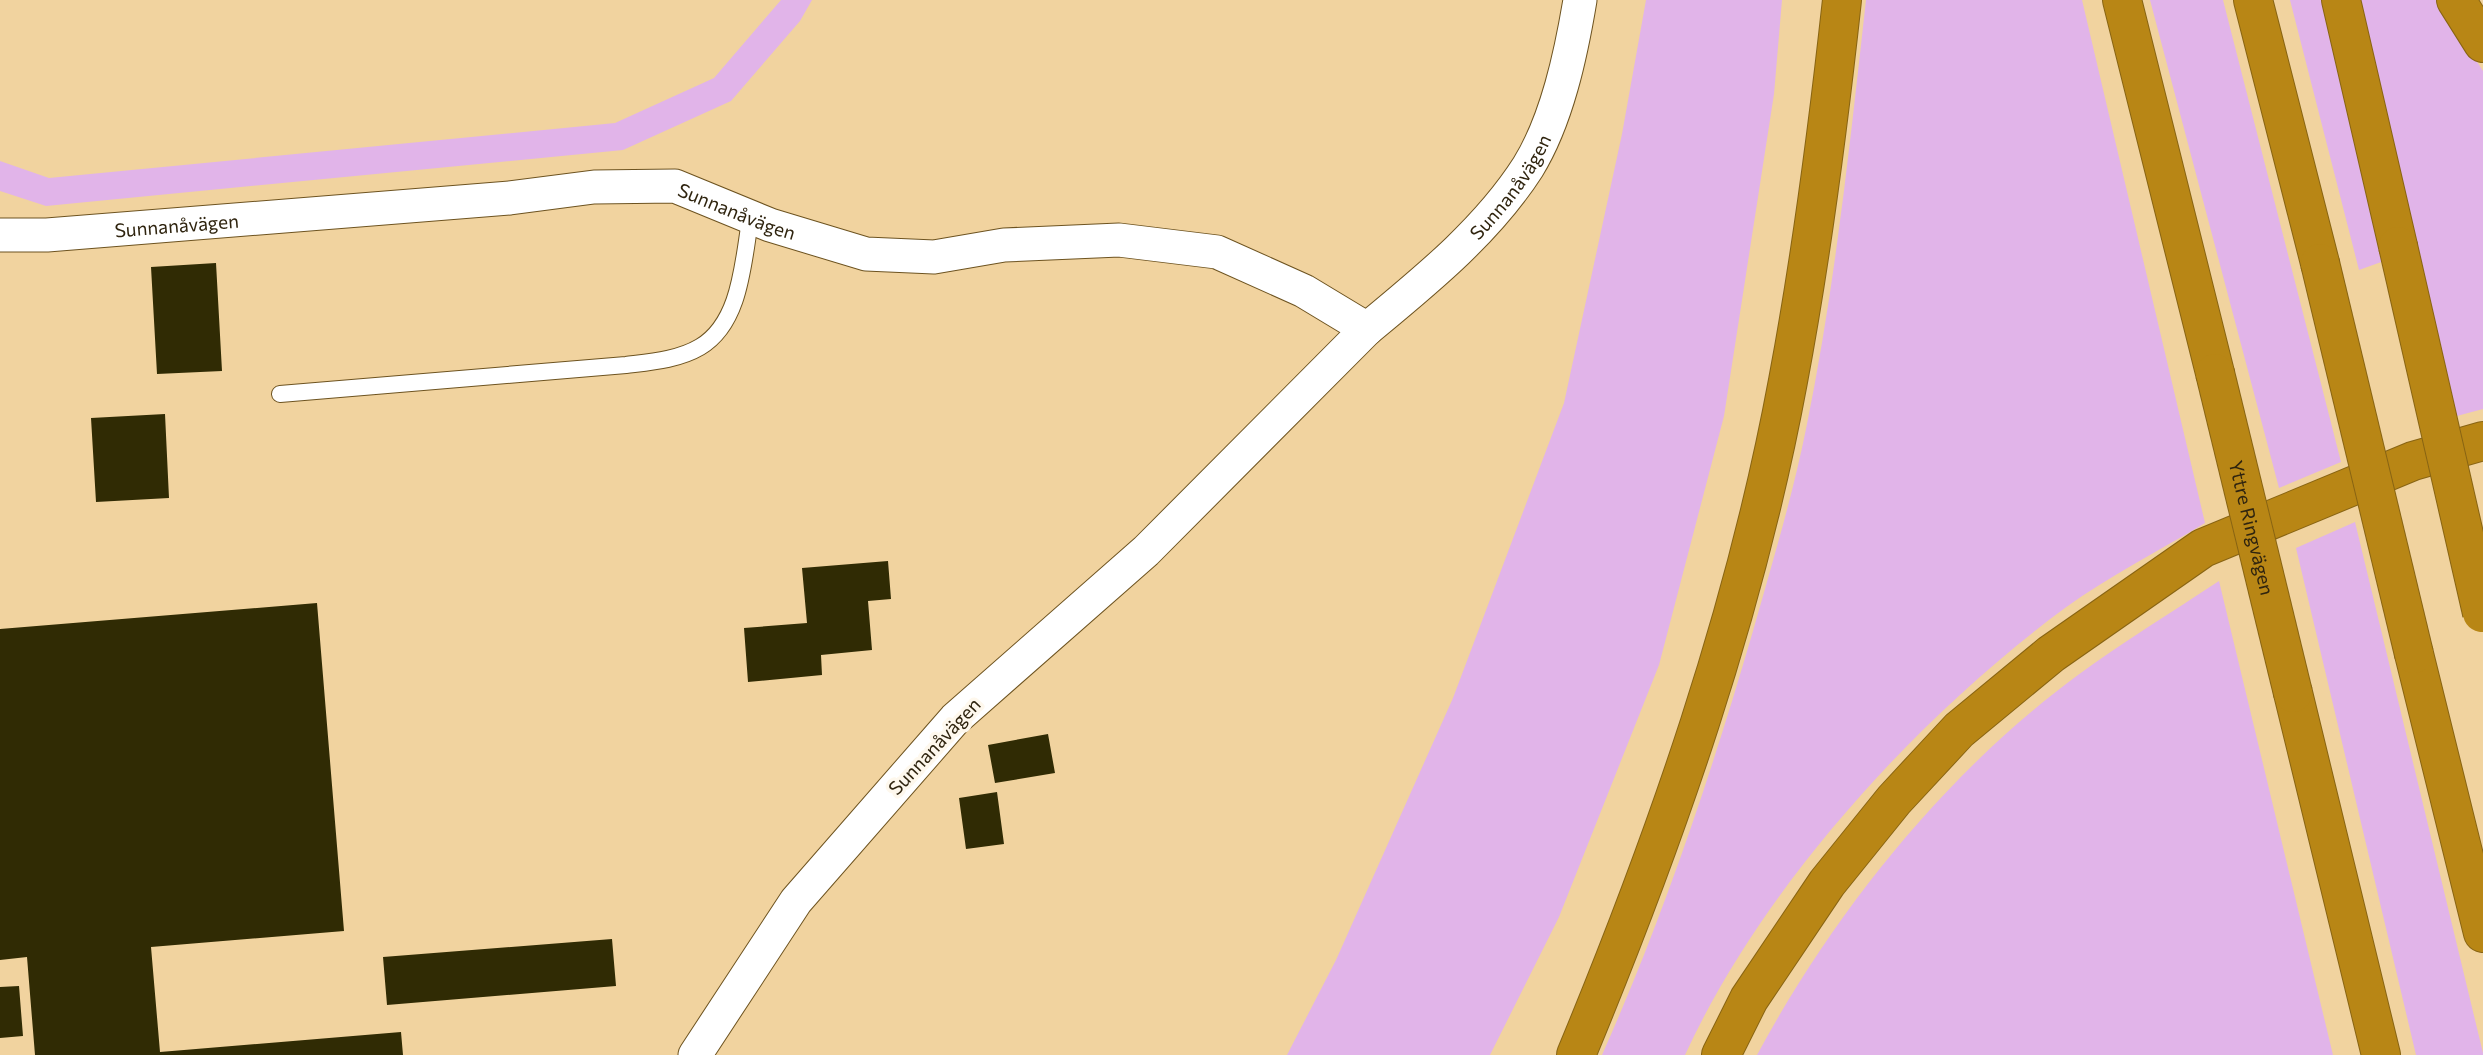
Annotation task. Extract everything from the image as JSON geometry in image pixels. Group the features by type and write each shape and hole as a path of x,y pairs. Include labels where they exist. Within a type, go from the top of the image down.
{"highway":[{"path":"1576,1055 1630,923 1696,734 1745,568 1793,357 1824,171 1842,0"},
{"name":"Yttre Ringvägen","path":"2122,0 2381,1055"},
{"path":"2253,0 2320,263 2483,933"},
{"path":"2341,0 2482,615"},
{"path":"2456,0 2483,43"},
{"path":"1721,1055 1749,999 1827,883 1894,800 1959,730 2051,654 2203,548 2413,461 2483,441"}],"street":[{"name":"Sunnanåvägen","path":"695,1055 796,901 955,719 1146,551 1367,329 1421,285 1486,222 1528,166 1553,109 1580,0"},
{"name":"Sunnanåvägen","path":"0,235 47,235 510,198 594,187 676,186 824,243 866,254 934,257 1004,245 1119,240 1217,252 1304,291 1367,329"}],"lane":[{"path":"280,394 626,365 681,356 700,347 716,333 729,313 739,282 751,215"}],"shaded area":[{"path":"781,0 812,0 800,21 731,101 623,150 46,206 0,191 0,161 49,178 615,123 714,78"},
{"path":"1646,0 1782,0 1774,94 1724,416 1659,665 1559,917 1490,1055 1287,1055 1336,960 1453,698 1564,403 1622,134"},
{"path":"1866,0 2082,0 2205,523 2065,608 1954,700 1900,753 1848,809 1800,868 1717,992 1685,1055 1602,1055 1666,899 1703,792 1753,631 1794,480 1806,429 1834,269"},
{"path":"2150,0 2223,0 2341,462 2279,488"},
{"path":"2290,0 2324,0 2384,261 2359,270"},
{"path":"2356,0 2437,0 2483,71 2483,409 2453,417"},
{"path":"2355,522 2483,1055 2416,1055 2296,548"},
{"path":"2219,581 2333,1055 1757,1055 1821,949 1897,848 1939,800 2029,713 2078,675"}],"building":[{"path":"216,263 222,371 157,374 151,267"},
{"path":"165,414 169,498 96,502 91,418"},
{"path":"888,561 891,599 868,601 872,650 821,655 822,675 748,682 744,628 807,623 802,568"},
{"path":"317,603 344,931 151,947 160,1052 401,1032 403,1055 35,1055 27,957 0,960 0,629"},
{"path":"1048,734 1055,773 995,783 988,745"},
{"path":"997,792 1004,844 966,849 959,798"},
{"path":"612,939 616,986 387,1005 383,957"},
{"path":"19,986 23,1036 0,1038 0,987"}]}
